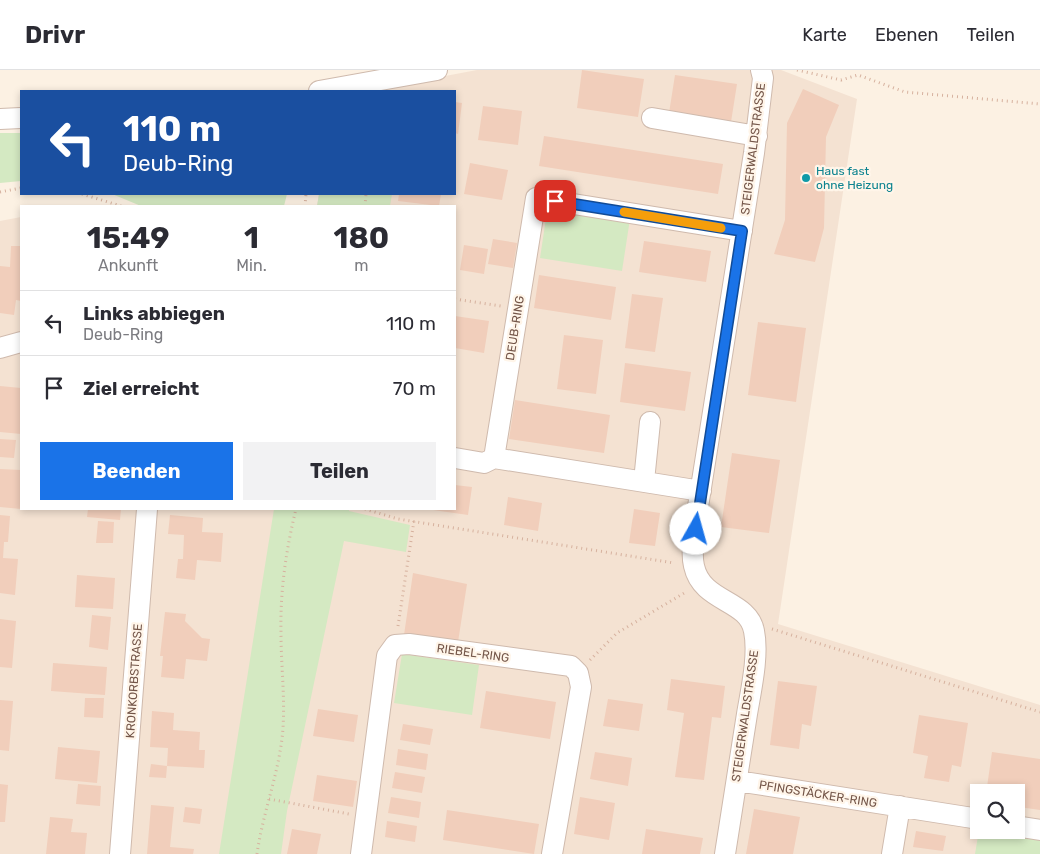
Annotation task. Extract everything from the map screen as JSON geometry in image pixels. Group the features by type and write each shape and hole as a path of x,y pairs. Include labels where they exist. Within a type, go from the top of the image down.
{"street":[{"path":"326,90 437,70"},
{"name":"STEIGERWALDSTRASSE","path":"697,575 694,545 757,136 763,78 760,70"},
{"path":"0,119 20,118"},
{"path":"652,118 757,136"},
{"name":"DEUB-RING","path":"494,458 536,198 742,231"},
{"path":"0,348 20,342"},
{"path":"644,481 650,422"},
{"path":"456,458 484,463 494,458 701,491"},
{"name":"KRONKORBSTRASSE","path":"120,854 147,510"},
{"path":"697,575 712,594 746,614 752,624"},
{"name":"STEIGERWALDSTRASSE","path":"725,854 755,657 755,633 752,624"},
{"name":"RIEBEL-RING","path":"395,645 409,644 571,666 578,674"},
{"path":"361,854 387,656 395,645"},
{"path":"552,854 581,687 578,674"},
{"name":"PFINGSTÄCKER-RING","path":"737,781 970,818"},
{"path":"892,854 900,806"},
{"path":"1025,828 1040,830"}],"path":[{"path":"797,70 842,80 858,75 905,92 1040,104"},
{"path":"858,75 859,70"},
{"path":"0,192 20,188"},
{"path":"85,195 119,205"},
{"path":"456,299 518,308"},
{"path":"257,854 277,771 283,729 282,590 287,546 296,510"},
{"path":"368,510 398,519 697,575"},
{"path":"395,645 414,521"},
{"path":"578,674 617,633 697,575"},
{"path":"752,624 1040,712"},
{"path":"269,798 365,818"}],"shaded area":[{"path":"477,70 781,70 857,99 778,624 1040,705 1040,854 0,854 0,221 20,217 20,510 456,510 456,205 317,205 319,195 456,195 456,90 371,90"}],"green space":[{"path":"0,133 20,133 20,181 0,183"},
{"path":"114,195 287,195 284,205 139,205"},
{"path":"319,195 392,195 390,205 317,205"},
{"path":"548,205 630,219 622,271 540,258"},
{"path":"274,510 349,510 410,525 406,552 344,541 287,811 281,854 219,854"},
{"path":"402,654 479,665 472,715 394,703"},
{"path":"1025,833 1040,836 1040,854 975,854 978,839 1025,839"}],"building":[{"path":"582,70 644,79 638,117 577,108"},
{"path":"675,75 737,84 731,122 669,113"},
{"name":"Haus fast ohne Heizung","path":"803,89 839,105 826,137 824,228 815,262 774,254 785,220 787,123"},
{"path":"456,102 462,103 458,134 456,133"},
{"path":"483,106 522,111 518,145 478,140"},
{"path":"544,136 723,164 718,194 539,166"},
{"path":"470,163 508,170 502,200 464,194"},
{"path":"399,195 441,195 439,205 398,201"},
{"path":"493,239 517,243 513,268 488,264"},
{"path":"644,241 711,251 706,282 639,272"},
{"path":"464,245 488,249 484,274 460,270"},
{"path":"11,246 20,246 20,301 16,300 14,315 0,313 0,266 10,267"},
{"path":"539,275 616,287 611,320 534,308"},
{"path":"632,294 663,298 655,352 625,348"},
{"path":"456,316 489,321 484,353 456,348"},
{"path":"758,322 806,328 796,402 748,395"},
{"path":"564,335 603,340 596,394 557,389"},
{"path":"625,363 691,372 685,411 620,402"},
{"path":"0,386 20,388 20,434 0,432"},
{"path":"515,400 610,415 604,453 509,439"},
{"path":"0,439 16,440 14,458 0,457"},
{"path":"732,453 780,460 769,533 721,527"},
{"path":"0,469 20,470 20,509 0,507"},
{"path":"456,485 472,487 468,515 433,510 456,510"},
{"path":"508,497 542,503 538,531 504,525"},
{"path":"634,509 660,513 655,546 629,543"},
{"path":"88,510 121,510 120,520 87,517"},
{"path":"0,515 10,516 8,542 4,542 3,558 18,559 15,595 0,593"},
{"path":"170,515 203,518 202,532 223,533 221,562 197,560 195,580 176,578 178,559 183,559 184,535 168,534"},
{"path":"98,521 114,522 113,543 96,543"},
{"path":"413,573 467,584 458,642 404,635"},
{"path":"77,575 115,578 113,609 75,607"},
{"path":"165,612 186,614 185,621 202,638 210,639 207,661 186,659 184,679 161,677 163,656 160,656"},
{"path":"92,615 111,617 108,650 89,647"},
{"path":"0,619 16,621 12,668 0,667"},
{"path":"53,663 107,667 105,695 51,691"},
{"path":"671,679 725,686 721,718 712,717 704,780 675,777 684,713 667,710"},
{"path":"778,681 817,686 811,726 802,724 799,749 770,745"},
{"path":"486,691 556,702 550,739 480,728"},
{"path":"85,698 104,698 103,718 84,717"},
{"path":"608,699 643,704 639,731 603,726"},
{"path":"0,700 13,701 9,751 0,750"},
{"path":"318,709 358,715 354,742 313,736"},
{"path":"152,711 174,713 173,730 200,732 199,750 205,750 204,768 167,766 168,748 150,747"},
{"path":"919,715 968,723 961,767 952,765 949,782 924,778 928,756 913,753"},
{"path":"403,724 433,729 430,745 400,740"},
{"path":"58,747 100,751 97,783 55,779"},
{"path":"398,749 428,754 426,770 396,765"},
{"path":"595,752 632,758 628,786 590,779"},
{"path":"992,752 1040,759 1040,810 1025,808 1025,784 987,784"},
{"path":"151,764 167,766 166,778 149,777"},
{"path":"395,772 425,777 422,793 392,788"},
{"path":"317,775 357,781 353,807 313,801"},
{"path":"0,784 8,785 5,822 0,822"},
{"path":"78,784 101,786 100,806 76,804"},
{"path":"391,797 421,802 419,818 388,813"},
{"path":"580,797 615,803 609,840 574,834"},
{"path":"151,805 174,807 170,847 194,849 193,854 147,854"},
{"path":"185,807 202,809 200,824 183,822"},
{"path":"754,809 800,817 793,854 746,854"},
{"path":"447,810 539,824 534,854 443,840"},
{"path":"50,817 73,819 71,832 87,833 85,854 46,854"},
{"path":"387,821 417,826 415,842 385,837"},
{"path":"292,829 321,834 317,854 287,854"},
{"path":"646,829 703,838 700,854 642,854"},
{"path":"916,831 946,836 943,851 913,847"}],"slow traffic":[{"path":"624,212 721,228"}],"place":[{"name":"Haus fast ohne Heizung","path":"806,178"}],"route":[{"path":"555,201 742,231 696,529"}]}
